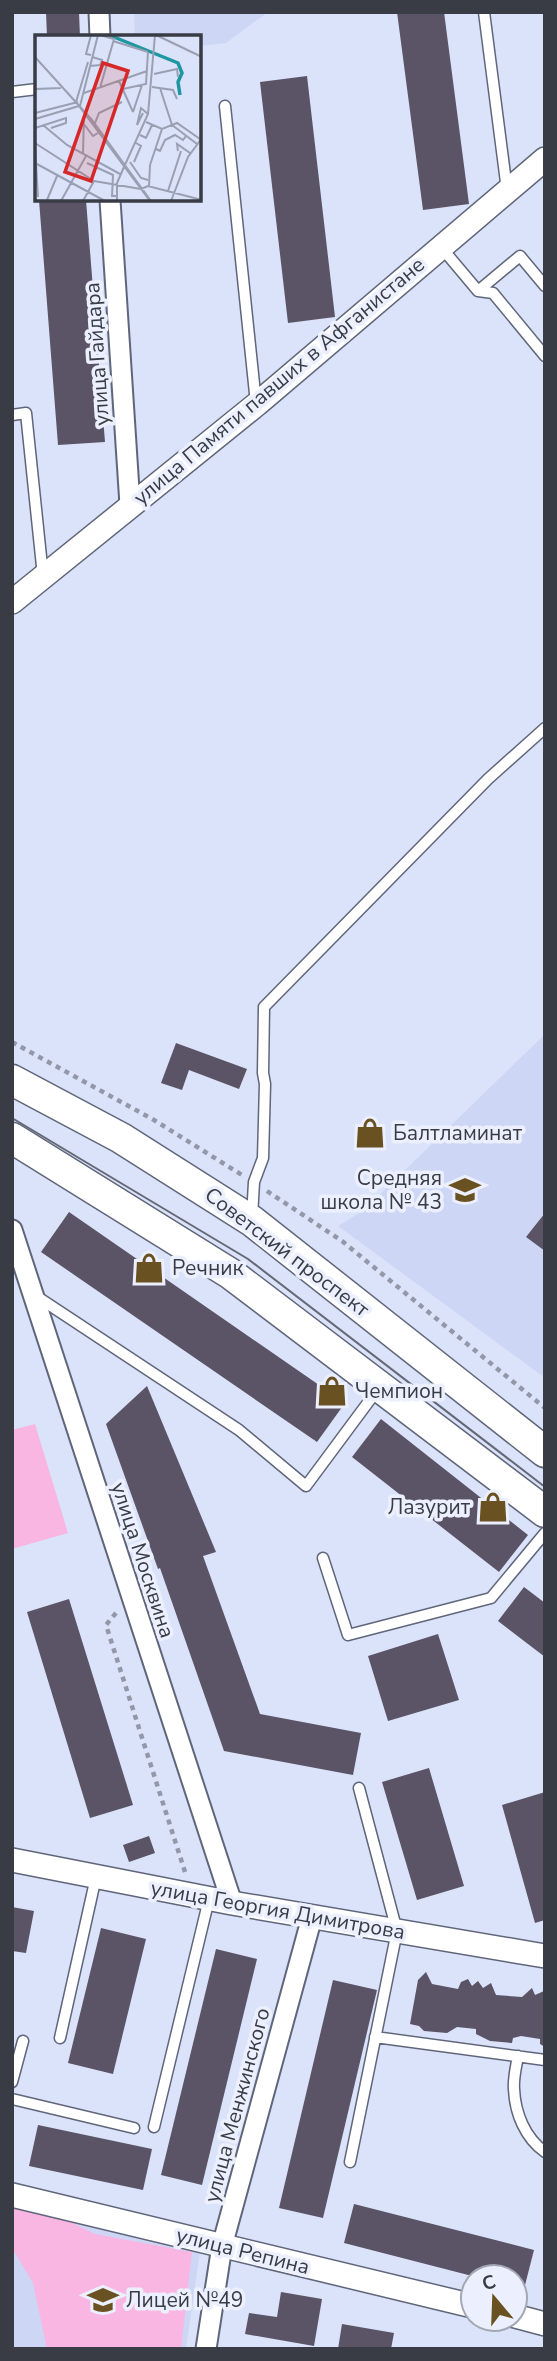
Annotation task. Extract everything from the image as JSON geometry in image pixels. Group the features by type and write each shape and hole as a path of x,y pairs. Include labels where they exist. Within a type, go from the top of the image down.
{"main road":[{"name":"Советский проспект","path":"12,1080 121,1138 252,1221 545,1452"},
{"path":"12,1138 231,1274 545,1512"}],"street":[{"path":"99,12 100,35"},
{"name":"улица Памяти павших в Афганистане","path":"12,602 257,404 545,159"},
{"name":"улица Гайдара","path":"110,201 130,505"},
{"name":"улица Москвина","path":"12,1230 232,1903"},
{"name":"улица Георгия Димитрова","path":"12,1860 232,1903 545,1956"},
{"name":"улица Менжинского","path":"206,2349 222,2246 312,1917"},
{"name":"улица Репина","path":"12,2195 459,2303"}],"lane":[{"path":"484,12 507,191"},
{"path":"12,92 35,89"},
{"path":"225,106 257,404"},
{"path":"442,247 478,291 493,293 545,356"},
{"path":"478,291 520,256 545,286"},
{"path":"12,415 26,413 43,576"},
{"path":"252,1221 254,1182 263,1158 264,1007 469,798 545,728"},
{"path":"31,1292 239,1430 306,1486 381,1386"},
{"path":"323,1558 348,1634 491,1598 545,1533"},
{"path":"350,2162 397,1931 359,1788"},
{"path":"60,2038 97,1877"},
{"path":"154,2127 201,1897"},
{"path":"375,2037 545,2060"},
{"path":"12,2082 23,2041"},
{"path":"518,2056 513,2088 518,2111 528,2136 545,2151"},
{"path":"12,2099 134,2128"}],"path":[{"path":"119,1609 106,1625 201,1897"}],"shaded area":[{"path":"134,12 268,12 226,43 201,46 201,35 135,35"},
{"name":"Средняя школа № 43","path":"545,1034 545,1378 338,1226 364,1210"},
{"path":"35,1424 68,1533 12,1549 12,1430"},
{"name":"Лицей №49","path":"12,2202 46,2210 95,2234 192,2252 181,2349 47,2349 33,2283 12,2248"},
{"name":"Лицей №49","path":"12,2208 200,2251 186,2349 12,2349"}],"building":[{"path":"46,12 79,12 80,35 47,35"},
{"path":"397,12 444,12 469,204 423,210"},
{"path":"307,76 335,317 288,323 260,82"},
{"path":"39,201 86,201 105,442 58,445"},
{"path":"176,1043 247,1069 239,1089 189,1070 182,1090 161,1083"},
{"path":"69,1212 345,1403 317,1442 41,1252"},
{"path":"545,1213 545,1251 526,1237"},
{"path":"147,1386 216,1552 203,1556 260,1714 361,1733 353,1775 224,1751 106,1424"},
{"path":"381,1419 528,1535 499,1572 352,1457"},
{"path":"524,1587 545,1603 545,1657 498,1621"},
{"path":"69,1599 133,1805 90,1818 27,1612"},
{"path":"438,1634 459,1700 388,1721 368,1656"},
{"path":"429,1768 464,1886 417,1900 382,1782"},
{"path":"545,1792 545,1920 535,1923 502,1805"},
{"path":"149,1836 155,1853 129,1862 123,1845"},
{"path":"12,1907 34,1911 26,1953 12,1951"},
{"path":"101,1928 146,1939 113,2074 68,2063"},
{"path":"216,1949 257,1959 202,2185 161,2175"},
{"path":"426,1972 432,1984 458,1989 461,1982 468,1979 472,1986 478,1981 483,1988 491,1983 496,1995 522,1997 532,1988 535,1995 544,1991 545,2047 540,2044 540,2039 521,2036 513,2038 512,2043 490,2041 476,2034 476,2029 457,2027 447,2033 424,2031 419,2026 410,2024 418,1980"},
{"path":"333,1980 377,1990 323,2218 279,2208"},
{"path":"38,2125 152,2149 143,2190 29,2166"},
{"path":"354,2204 534,2250 529,2270 529,2263 459,2263 459,2273 344,2243"},
{"path":"281,2292 322,2299 314,2346 245,2334 249,2313 277,2317"},
{"path":"342,2324 394,2333 391,2349 338,2349"}],"tram line":[{"path":"12,1118 248,1259 545,1487"}],"place":[{"name":"Балтламинат","path":"370,1133"},
{"name":"Средняя школа № 43","path":"465,1190"},
{"name":"Речник","path":"149,1268"},
{"name":"Чемпион","path":"332,1391"},
{"name":"Лазурит","path":"493,1507"},
{"name":"Лицей №49","path":"103,2300"}]}
